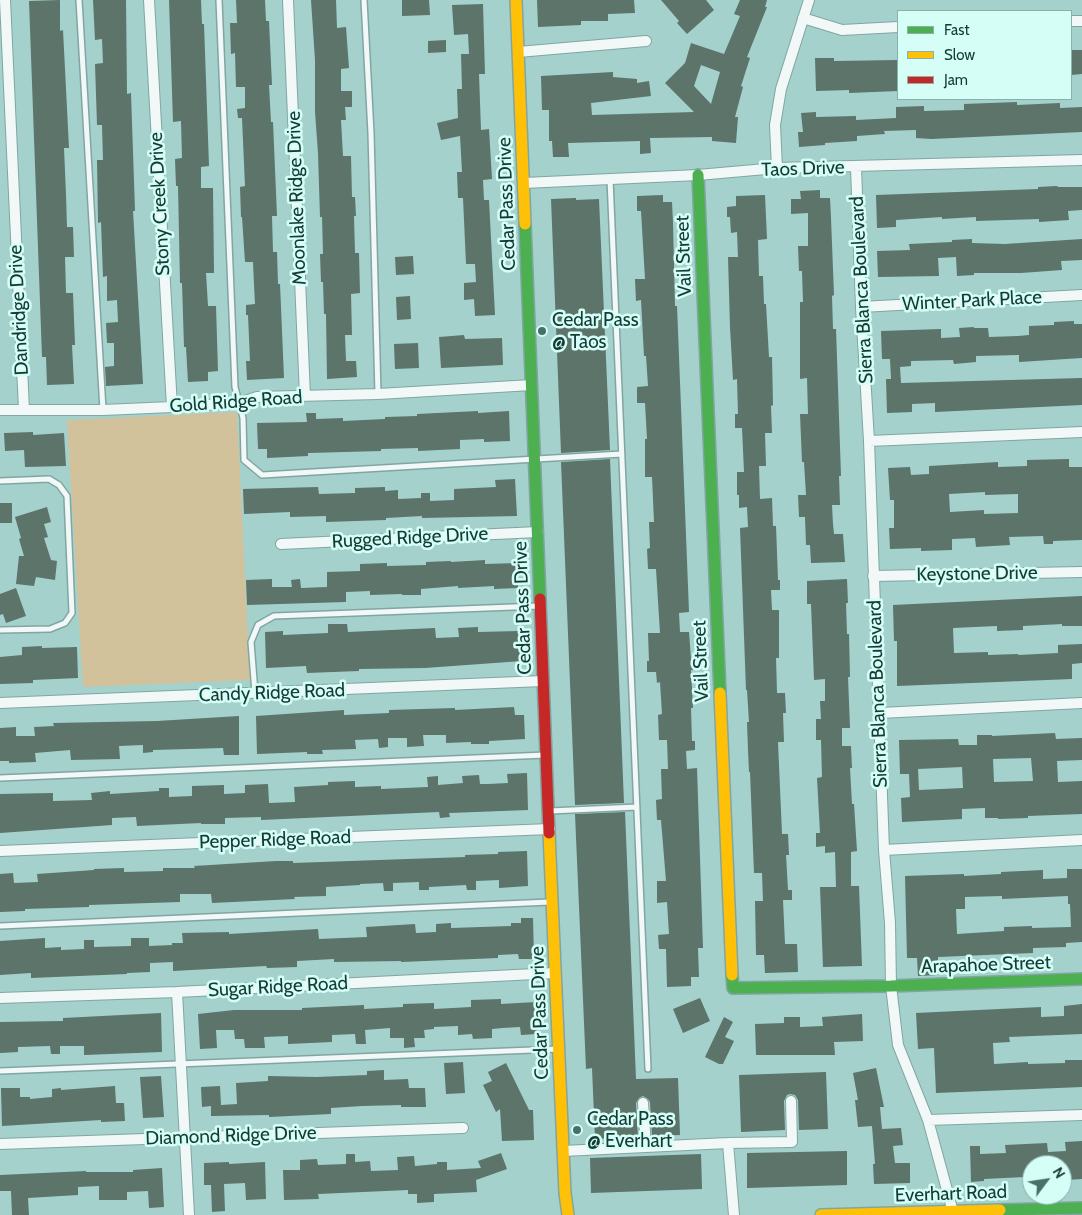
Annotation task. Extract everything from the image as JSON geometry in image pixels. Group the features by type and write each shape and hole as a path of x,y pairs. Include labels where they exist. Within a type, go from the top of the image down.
{"street":[{"name":"Dandridge Drive","path":"6,0 24,410"},
{"name":"Stony Creek Drive","path":"148,0 172,408"},
{"name":"Moonlake Ridge Drive","path":"288,0 305,396"},
{"name":"Cedar Pass Drive","path":"516,0 536,459 555,973 563,1151 568,1215"},
{"path":"777,168 775,125 781,89 809,0"},
{"path":"803,18 842,30 897,28"},
{"path":"518,52 646,41"},
{"name":"Taos Drive","path":"524,183 777,168 1082,160"},
{"name":"Sierra Blanca Boulevard","path":"856,167 869,441 884,850 890,923 891,986 898,1045 928,1120 953,1212"},
{"name":"Vail Street","path":"698,174 733,988 891,986"},
{"name":"Winter Park Place","path":"862,307 1082,295"},
{"name":"Gold Ridge Road","path":"0,410 172,408 239,403 257,397 378,394 532,385"},
{"path":"869,441 1082,432"},
{"name":"Rugged Ridge Drive","path":"281,544 538,532"},
{"name":"Keystone Drive","path":"873,576 1082,572"},
{"name":"Candy Ridge Road","path":"0,703 544,681"},
{"path":"880,713 1082,703"},
{"name":"Pepper Ridge Road","path":"0,851 550,829"},
{"path":"884,850 1082,840"},
{"name":"Sugar Ridge Road","path":"0,998 177,992 555,973"},
{"name":"Arapahoe Street","path":"891,986 1082,979"},
{"path":"177,992 189,1215"},
{"path":"563,1151 728,1143 792,1142 791,1101"},
{"path":"643,1103 646,1148"},
{"path":"928,1120 1082,1115"},
{"name":"Diamond Ridge Drive","path":"0,1144 463,1128"},
{"path":"728,1143 734,1215"},
{"name":"Everhart Road","path":"821,1215 1082,1208"}],"lane":[{"path":"79,0 104,410"},
{"path":"219,0 234,377 243,418 244,460 262,475 622,454"},
{"path":"364,0 371,132 378,394"},
{"path":"610,179 648,1069"},
{"path":"0,482 49,480 60,485 67,496 72,613 65,624 50,628 0,630"},
{"path":"255,694 251,642 258,625 274,616 541,606"},
{"path":"0,778 547,755"},
{"path":"549,811 637,806"},
{"path":"0,926 553,902"},
{"path":"0,1072 559,1048"}],"shaded area":[{"path":"237,412 250,680 83,687 67,420"}],"building":[{"path":"60,0 60,31 63,30 69,148 64,148 67,227 73,227 74,257 65,257 66,293 73,293 75,345 72,345 74,384 47,385 46,357 42,357 29,1"},
{"path":"93,0 126,0 127,94 131,93 135,211 133,211 143,384 106,386 105,367 114,366 114,343 107,343 106,323 118,322 117,300 107,301 107,276 103,277 101,222 98,223 97,160 103,160 102,125 97,125 95,64 103,63 102,39 95,40"},
{"path":"169,0 201,0 202,24 204,24 209,166 201,167 201,188 213,188 214,273 206,273 208,306 216,306 218,371 208,372 208,381 188,382 186,347 184,347 182,283 180,283 178,186 176,186 175,159 182,158 181,121 173,122"},
{"path":"236,0 265,0 266,21 269,21 272,85 269,85 271,122 273,122 277,216 272,216 273,252 277,252 278,284 280,284 284,378 247,380 246,361 250,361 246,305 255,304 253,262 245,262 241,217 240,187 245,186 242,118 238,118 237,109 245,108 245,87 236,87 235,53 231,54 230,23 237,23"},
{"path":"311,0 336,0 337,28 346,27 349,68 341,69 341,91 352,91 352,107 345,107 346,120 341,120 343,156 351,156 352,197 355,197 356,216 354,216 355,253 359,253 360,293 351,294 352,335 345,335 346,361 356,361 357,377 327,379 326,314 324,314 323,282 321,282 320,254 323,254 322,217 320,217 315,112 315,60"},
{"path":"402,0 429,0 430,15 402,16"},
{"path":"537,0 634,0 635,13 608,14 608,21 581,21 581,25 538,27"},
{"path":"661,0 706,0 714,10 687,34 677,23 679,21"},
{"path":"740,0 767,0 765,7 767,7 747,57 750,58 741,86 743,87 735,117 738,117 736,143 712,141 712,137 650,138 651,153 640,154 640,141 568,143 569,157 553,157 552,141 549,141 549,110 542,110 541,76 613,72 613,77 637,79 637,83 649,81 651,96 591,103 592,115 694,112 665,83 685,63 691,43 724,54 740,16 734,14","holes":["701,65 720,72 711,104 694,86"]},
{"path":"483,4 485,74 479,74 481,130 489,129 492,179 483,180 484,200 489,200 495,315 475,316 474,299 464,300 464,283 476,282 475,264 466,264 463,198 458,198 457,172 462,172 460,136 441,140 437,123 458,118 457,89 462,89 461,54 469,54 468,34 454,35 452,5"},
{"path":"446,40 446,52 428,53 428,41"},
{"path":"1072,50 1082,50 1082,74 1072,75"},
{"path":"815,58 834,58 834,61 897,60 897,91 849,93 849,90 816,91"},
{"path":"1017,102 1017,105 1060,103 1060,108 1082,107 1082,132 931,139 916,138 916,130 884,131 885,134 857,136 857,141 799,147 798,132 803,132 801,113 816,112 816,117 856,116 856,120 896,118 896,107 924,106 924,111 964,110 964,104"},
{"path":"1038,187 1082,187 1082,210 1068,211 1069,220 1039,222 1039,219 976,221 976,217 942,219 942,217 896,220 896,227 877,228 876,195 1038,189"},
{"path":"820,190 820,198 830,198 834,295 832,296 833,329 836,329 841,476 839,476 840,505 832,505 834,534 843,534 845,562 811,563 810,545 806,545 805,517 799,517 798,495 806,495 804,462 802,462 800,414 808,414 807,378 800,379 800,302 803,302 802,271 799,271 798,246 808,246 808,213 791,214 791,199 801,199 800,191"},
{"path":"663,195 663,202 672,202 689,612 679,613 680,632 689,632 693,670 691,670 693,708 691,708 692,741 695,741 695,750 686,751 687,769 697,768 703,948 698,948 699,977 691,977 691,986 667,987 666,949 659,949 658,935 669,934 667,902 657,903 657,881 666,881 661,820 657,820 656,800 662,799 661,769 668,769 667,740 659,740 658,715 662,714 660,682 657,683 656,672 647,672 647,661 649,661 648,633 660,633 656,569 648,569 647,549 650,548 649,522 654,522 652,477 645,477 645,439 647,439 645,403 637,403 637,387 648,386 646,356 644,356 641,300 636,301 635,279 645,279 641,211 637,211 637,196"},
{"path":"765,195 767,239 758,240 759,276 763,276 769,357 772,357 773,405 771,406 772,433 765,433 766,466 759,466 760,499 772,498 773,526 776,526 780,590 771,590 772,610 779,610 779,658 776,658 777,693 785,693 786,713 783,713 784,742 778,742 782,834 788,834 789,855 786,855 788,890 792,890 792,900 783,900 785,944 797,944 798,972 765,973 764,955 756,955 755,901 763,901 762,873 754,873 740,528 748,527 747,507 739,508 739,495 737,495 737,472 744,472 742,428 735,428 735,414 738,414 737,379 733,380 730,327 728,257 738,257 737,232 731,233 730,217 727,217 727,207 736,206 736,196"},
{"path":"576,198 576,200 599,199 610,450 561,453 551,199"},
{"path":"972,239 972,243 1005,244 1082,239 1082,260 1061,261 1062,270 1021,273 974,273 974,275 957,276 956,257 938,258 939,276 878,277 877,251 910,250 909,244"},
{"path":"413,256 414,274 396,275 395,257"},
{"path":"410,296 411,319 397,320 396,297"},
{"path":"1074,321 1074,324 1082,324 1082,358 1019,362 1019,355 976,356 976,362 954,364 953,360 911,361 911,366 900,367 901,383 1082,378 1082,405 935,412 935,403 912,404 912,412 887,413 886,379 891,379 890,359 882,359 881,331 941,329 941,338 960,337 959,328 974,327 988,328 989,337 1018,336 1029,335 1029,326 1054,325 1054,322"},
{"path":"464,335 465,339 502,338 503,365 441,368 439,337"},
{"path":"418,343 419,368 395,369 394,344"},
{"path":"478,411 478,413 509,411 510,441 484,442 484,439 460,440 460,449 418,451 418,448 381,449 381,451 308,453 308,456 267,458 267,449 258,449 257,423 307,422 306,413 316,413 316,419 343,418 343,421 417,416 417,414"},
{"path":"33,432 33,435 64,433 66,466 25,467 24,450 5,451 4,433"},
{"path":"610,459 624,803 575,805 561,462"},
{"path":"1069,459 1069,467 1082,467 1082,540 1053,541 1053,544 1044,544 1043,536 1009,537 1010,545 976,547 975,538 952,539 952,550 890,549 889,528 894,528 894,500 890,500 888,468 910,467 911,475 929,474 929,466 998,462 998,467 1027,466 1027,460","holes":["985,492 985,495 1018,494 1018,513 984,514 984,510 950,512 949,494"]},
{"path":"515,479 517,516 422,518 422,516 386,518 386,520 326,522 326,516 290,517 290,512 244,514 243,489 318,487 319,494 355,493 355,488 385,487 385,491 398,490 398,499 421,498 421,493 430,493 430,501 454,500 454,489 496,487 495,480"},
{"path":"0,503 12,503 12,523 0,523"},
{"path":"47,507 51,522 44,524 48,537 44,538 51,560 57,561 55,580 36,577 34,586 16,584 19,556 24,556 15,517"},
{"path":"485,560 485,564 518,563 518,588 494,589 494,586 458,588 458,586 421,589 421,595 370,595 370,591 346,592 346,602 247,605 246,580 272,579 272,587 292,587 291,580 300,579 301,588 327,587 327,572 360,571 360,564 387,563 387,566 426,565 426,562"},
{"path":"847,579 850,728 842,728 842,746 851,746 852,804 854,804 857,851 851,852 851,886 859,886 862,966 823,967 820,887 836,887 835,852 825,853 825,846 816,847 816,833 820,833 817,778 822,777 821,740 816,740 816,719 821,719 820,701 825,701 825,679 814,680 811,604 807,604 807,581"},
{"path":"16,588 26,616 6,623 3,614 0,615 0,594"},
{"path":"1082,596 1082,626 1062,626 1062,624 1023,626 1023,630 997,631 997,626 953,628 954,653 988,652 988,655 1018,655 1058,653 1058,645 1082,644 1082,663 1072,664 1072,679 897,686 897,641 894,641 893,605"},
{"path":"328,624 347,624 348,632 435,628 436,638 459,637 458,628 478,627 478,632 520,631 522,661 425,668 359,669 359,671 307,673 306,666 266,668 265,632 283,631 283,635 328,633"},
{"path":"42,646 42,648 77,647 78,678 33,680 33,683 0,684 0,657 22,655 22,647"},
{"path":"514,707 515,715 524,715 525,739 489,741 489,744 471,744 471,742 446,743 446,735 423,735 424,746 407,747 407,738 388,738 388,747 379,748 378,739 355,740 356,749 322,750 323,754 307,754 307,752 257,754 256,716 344,710 344,715 389,713 389,710 455,708 455,710"},
{"path":"239,716 239,755 224,755 223,748 153,750 153,752 143,753 143,745 119,746 120,759 71,760 70,750 35,753 36,762 9,763 9,761 0,761 0,728 16,727 16,736 35,736 34,727 54,726 53,723 157,721"},
{"path":"1055,733 1056,739 1082,738 1082,760 1057,761 1058,782 1082,781 1082,814 998,819 985,818 985,808 962,809 962,819 902,822 901,798 910,797 909,774 900,774 899,740 958,739 959,745 977,745 977,735","holes":["1031,758 1033,781 994,782 993,759","962,767 963,788 919,790 918,769"]},
{"path":"527,773 528,810 449,813 450,817 440,818 439,812 261,820 261,817 225,818 225,824 201,823 137,826 136,817 112,818 112,825 0,833 0,794 53,793 53,801 92,800 91,793 110,791 110,794 159,791 159,788 169,788 169,797 192,796 192,786 224,785 224,794 245,793 245,785 268,784 269,803 295,802 294,787 328,785 328,782 355,781 355,787 381,786 381,789 428,787 427,777 438,776 438,785 463,783 462,776 479,775 480,784 488,784 508,783 507,774"},
{"path":"625,812 636,1079 678,1078 680,1135 652,1136 650,1102 643,1096 636,1103 638,1137 595,1139 592,1068 586,1069 575,814"},
{"path":"527,851 528,886 499,888 499,880 476,881 476,890 467,890 466,885 429,887 429,890 419,890 419,882 393,883 393,891 384,891 383,883 360,884 326,887 326,896 294,897 295,899 212,903 211,894 180,894 180,902 89,905 89,907 25,909 25,911 0,912 0,874 13,873 14,883 38,882 37,874 94,869 124,868 124,872 163,871 163,868 195,868 194,866 276,861 293,861 293,863 465,857 465,855"},
{"path":"1067,869 1082,869 1082,942 1066,943 1066,947 1033,948 1033,953 938,957 938,975 918,976 917,958 907,958 905,876 964,874 964,876 1043,870 1043,879 1067,878","holes":["1002,896 1002,899 1068,896 1071,927 1004,927 1004,931 957,934 956,909 965,909 965,897"]},
{"path":"521,918 533,918 534,959 519,959 518,954 498,955 498,958 401,962 334,962 334,959 297,961 297,967 267,968 266,966 173,971 173,962 150,963 150,972 127,974 31,978 31,973 0,975 0,941 45,938 45,948 61,947 61,950 84,949 84,940 94,940 94,947 131,946 131,938 149,938 149,946 172,945 172,943 183,943 182,933 229,932 229,934 318,929 319,939 367,937 366,927 415,924 416,933 436,932 436,924 451,923 451,928 511,926 511,923 521,923"},
{"path":"700,998 710,1021 683,1033 673,1009"},
{"path":"501,999 501,1004 536,1002 537,1034 521,1035 520,1027 502,1028 492,1029 492,1038 473,1039 472,1034 458,1035 458,1026 434,1027 434,1029 424,1030 425,1038 414,1038 415,1047 404,1048 404,1038 390,1038 390,1028 365,1030 366,1044 356,1044 355,1034 332,1035 332,1042 288,1044 288,1036 264,1037 265,1048 245,1048 244,1039 235,1039 234,1030 216,1030 217,1048 200,1049 198,1014 234,1010 302,1010 302,1008 364,1005 364,1009 403,1007 403,1004 434,1003 434,1009 471,1007 471,1000"},
{"path":"1082,1004 1082,1034 1009,1037 1010,1042 993,1043 994,1064 1028,1062 1028,1064 1065,1063 1065,1060 1082,1060 1082,1087 936,1093 934,1048 918,1049 916,1013 1041,1007 1041,1017 1064,1016 1064,1006"},
{"path":"161,1013 162,1052 84,1055 84,1046 60,1046 60,1054 51,1054 50,1046 18,1047 18,1052 0,1053 0,1022 63,1021 63,1018"},
{"path":"862,1014 863,1041 834,1042 835,1055 756,1055 755,1024 784,1023 784,1017 800,1017 800,1027 823,1026 822,1017"},
{"path":"724,1017 733,1022 725,1037 734,1041 723,1064 719,1064 705,1057"},
{"path":"463,1062 465,1093 446,1094 444,1063"},
{"path":"506,1063 529,1110 533,1110 534,1140 502,1141 500,1109 496,1112 483,1085 492,1081 488,1072"},
{"path":"876,1068 884,1107 880,1107 882,1129 901,1128 903,1145 893,1146 895,1163 910,1163 910,1183 874,1184 873,1164 875,1164 872,1126 858,1127 855,1100 858,1100 853,1073"},
{"path":"384,1070 384,1080 408,1079 409,1088 425,1088 426,1107 401,1107 401,1105 362,1106 331,1108 331,1114 269,1117 269,1115 211,1116 211,1106 202,1107 201,1087 220,1086 221,1105 237,1104 236,1083 268,1081 268,1076 367,1075 367,1071"},
{"path":"826,1072 828,1129 799,1130 798,1100 795,1095 790,1094 787,1095 784,1101 785,1130 741,1132 739,1075"},
{"path":"161,1076 164,1117 143,1118 140,1077"},
{"path":"115,1086 116,1103 124,1103 125,1121 101,1122 101,1120 2,1126 1,1088 20,1088 20,1097 30,1097 30,1099 52,1097 52,1089"},
{"path":"1082,1141 1082,1179 1072,1180 1072,1155 1022,1155 1022,1177 984,1179 984,1181 971,1182 970,1146 980,1146 980,1154 1006,1153 1005,1145 1047,1143 1048,1152 1066,1151 1065,1142"},
{"path":"847,1151 847,1185 747,1188 747,1153"},
{"path":"501,1153 507,1169 476,1180 477,1192 434,1194 434,1202 417,1203 417,1194 408,1194 408,1190 318,1194 319,1199 284,1200 283,1170 300,1170 300,1160 317,1159 318,1165 346,1164 346,1154 355,1154 355,1162 370,1161 371,1171 398,1170 397,1157 414,1156 415,1166 447,1162 447,1170 481,1168 478,1161"},
{"path":"701,1154 702,1189 591,1193 590,1158"},
{"path":"229,1162 229,1164 265,1162 266,1199 246,1200 245,1183 224,1184 225,1211 212,1212 211,1185 204,1185 204,1163"},
{"path":"162,1168 164,1207 149,1208 148,1191 127,1192 127,1200 99,1200 99,1186 78,1187 78,1195 28,1198 29,1215 12,1215 11,1191 0,1191 0,1175 86,1171 133,1172 133,1170"}],"traffic: fast":[{"path":"698,175 720,693"},
{"path":"525,224 540,599"},
{"path":"732,975 733,988 891,986 1082,979"},
{"path":"1000,1210 1082,1208"}],"traffic: slow":[{"path":"516,0 525,224"},
{"path":"720,693 732,975"},
{"path":"549,833 565,1193 568,1215"},
{"path":"821,1215 1000,1210"}],"traffic: jam":[{"path":"540,599 549,833"}],"place":[{"name":"Cedar Pass @ Taos","path":"542,331"},
{"name":"Cedar Pass @ Everhart","path":"577,1130"}]}
